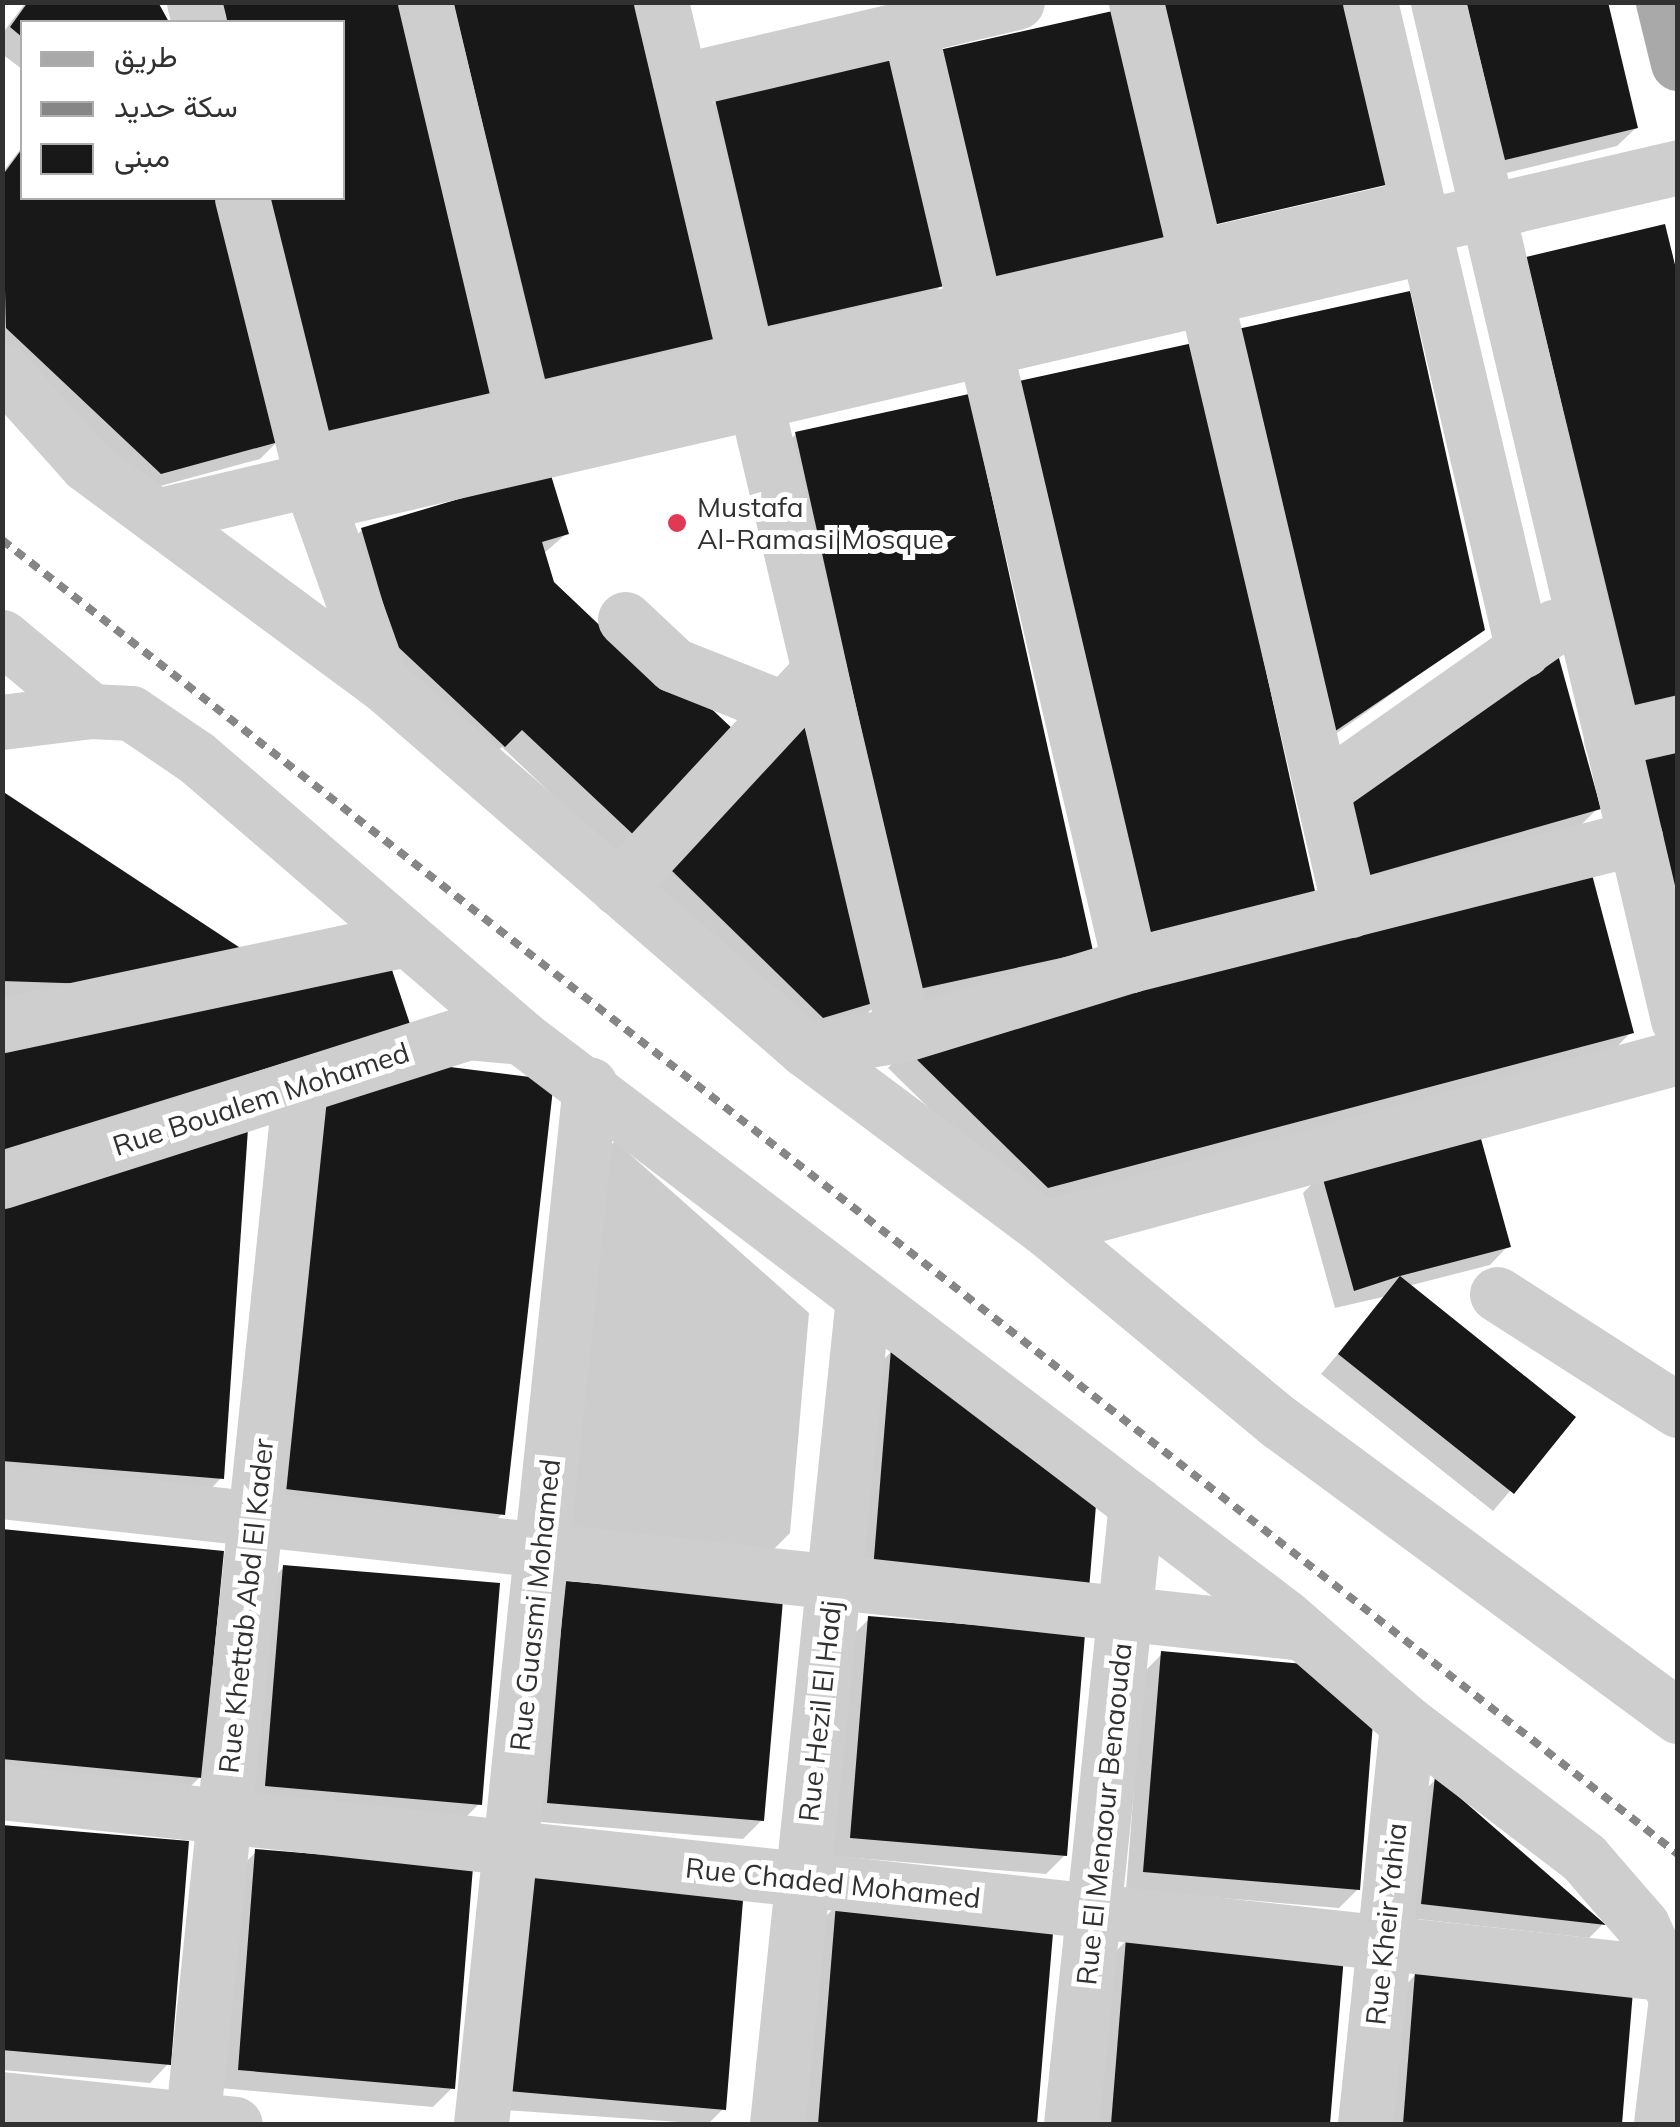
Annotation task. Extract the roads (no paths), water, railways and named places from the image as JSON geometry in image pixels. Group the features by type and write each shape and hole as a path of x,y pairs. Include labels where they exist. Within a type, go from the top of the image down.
{"main road":[{"path":"1663,2 1678,63"}],"street":[{"path":"426,2 527,434"},
{"path":"662,2 751,382 801,690 905,1034"},
{"path":"680,80 1017,2"},
{"path":"1136,2 1350,910"},
{"path":"1370,2 1523,650"},
{"path":"1438,2 1678,1020"},
{"path":"909,28 1130,965"},
{"path":"156,516 1678,168"},
{"path":"242,200 313,482 382,684"},
{"path":"2,370 87,465 382,684 806,1050 1045,1228 1279,1422 1678,1716"},
{"path":"1322,790 1580,607"},
{"path":"626,619 674,665 801,690"},
{"path":"2,637 91,711"},
{"path":"618,888 801,690"},
{"path":"2,722 91,711 132,713 196,758 401,940 521,1037 590,1085 863,1298 1136,1503 1407,1723 1584,1858 1642,1925 1676,1998 1661,2124"},
{"path":"1612,739 1678,724"},
{"path":"806,1050 905,1034 1130,965 1635,838"},
{"path":"2,1025 401,940"},
{"name":"Rue Boualem Mohamed","path":"2,1180 468,1032 521,1037"},
{"path":"1045,1228 1678,1057"},
{"name":"Rue Guasmi Mohamed","path":"481,2124 590,1085"},
{"name":"Rue Khettab Abd El Kader","path":"206,2123 224,1816 300,1088"},
{"path":"1497,1294 1678,1410"},
{"name":"Rue Hezil El Hadj","path":"776,2124 863,1298"},
{"path":"2,1491 1302,1634"},
{"name":"Rue El Menaour Benaouda","path":"1072,2124 1136,1503"},
{"name":"Rue Kheir Yahia","path":"1366,2124 1407,1723"},
{"name":"Rue Chaded Mohamed","path":"2,1792 1662,1973"},
{"path":"2,2099 206,2123"}],"railway":[{"path":"2,540 1678,1854"}],"place":[{"name":"Mustafa Al-Ramasi Mosque","path":"677,523"}]}
